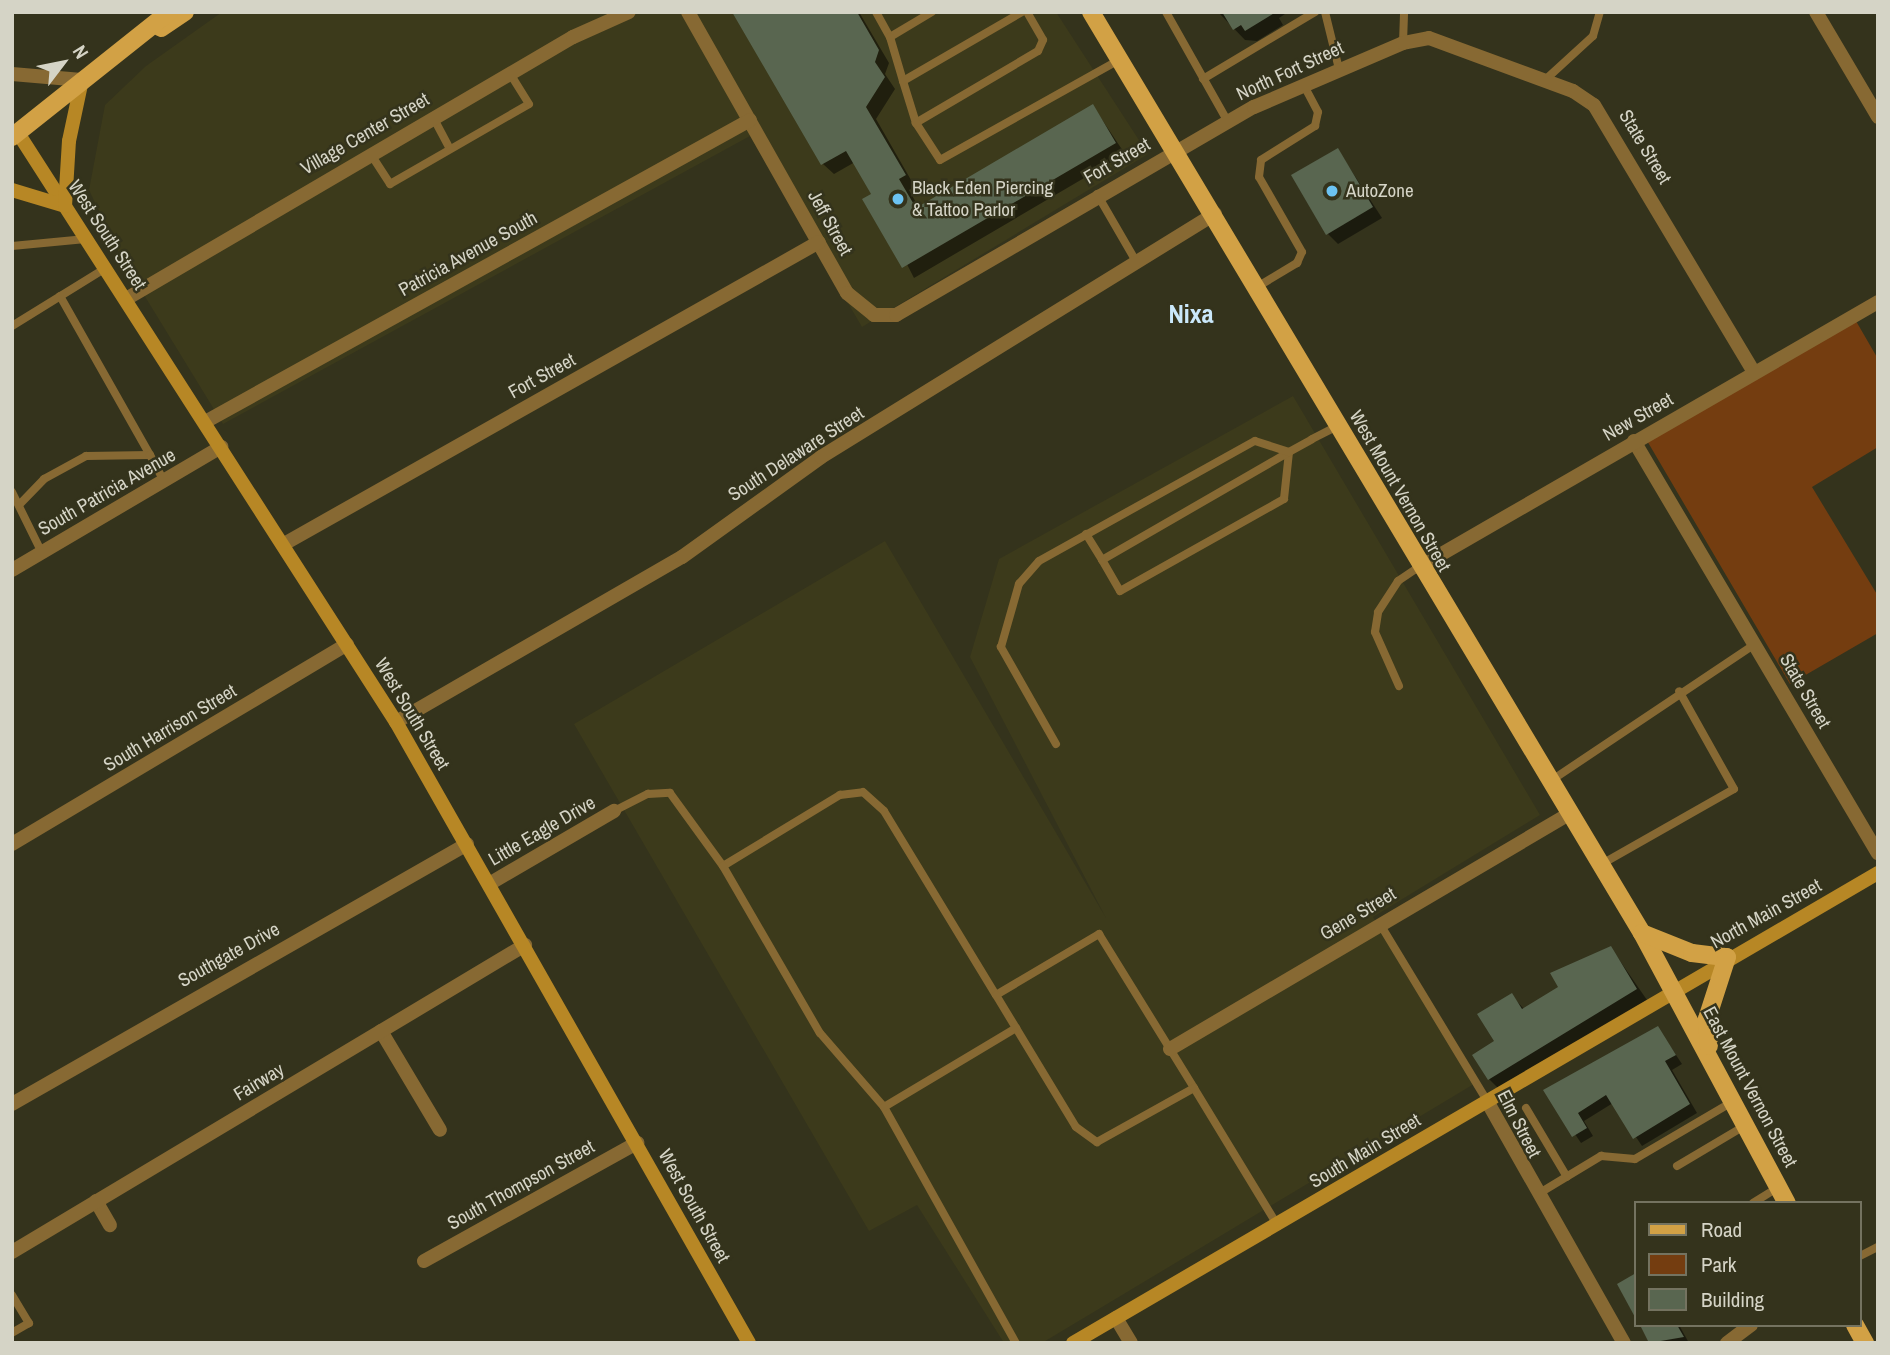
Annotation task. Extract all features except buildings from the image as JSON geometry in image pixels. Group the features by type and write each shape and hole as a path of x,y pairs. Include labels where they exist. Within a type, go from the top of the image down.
{"main road":[{"path":"110,60 169,12"},
{"path":"14,131 110,60 185,12"},
{"name":"West Mount Vernon Street","path":"1091,12 1178,149 1419,567 1675,990"},
{"path":"1642,933 1692,953 1727,957 1707,1019 1709,1053"},
{"name":"East Mount Vernon Street","path":"1675,990 1783,1195"},
{"path":"1856,1327 1865,1343"}],"street":[{"name":"Village Center Street","path":"126,299 510,73 629,12"},
{"name":"Jeff Street","path":"688,12 847,293 874,315 896,315 1005,251"},
{"path":"1816,12 1878,117"},
{"name":"North Fort Street","path":"1178,149 1303,84 1403,43 1423,38"},
{"name":"State Street","path":"1423,38 1545,80 1584,97 1610,124 1754,371"},
{"path":"12,74 82,80 70,132 65,206 12,190"},
{"name":"Patricia Avenue South","path":"205,422 750,120"},
{"name":"West South Street","path":"14,131 106,268 396,722 749,1343"},
{"name":"Fort Street","path":"1005,251 1097,194 1178,149"},
{"name":"South Delaware Street","path":"396,722 682,557 821,457 1215,214"},
{"name":"Fort Street","path":"284,544 819,242"},
{"name":"New Street","path":"1419,567 1754,371 1878,302"},
{"name":"State Street","path":"1634,441 1878,853"},
{"name":"South Patricia Avenue","path":"12,570 221,447"},
{"name":"South Harrison Street","path":"12,844 347,644"},
{"name":"Little Eagle Drive","path":"489,884 614,811"},
{"name":"Gene Street","path":"1170,1049 1379,923 1568,815"},
{"name":"Southgate Drive","path":"12,1104 467,844"},
{"name":"North Main Street","path":"1675,990 1727,957 1878,873"},
{"name":"Fairway","path":"12,1252 525,945"},
{"name":"South Main Street","path":"1073,1343 1278,1226 1675,990"},
{"path":"381,1031 440,1129"},
{"name":"Elm Street","path":"1487,1101 1536,1196 1624,1343"},
{"name":"South Thompson Street","path":"424,1261 637,1143"},
{"path":"96,1201 110,1224"},
{"path":"1116,1318 1131,1343"},
{"path":"1727,1343 1748,1327"}],"lane":[{"path":"876,12 890,37 916,123 934,154 947,159 1121,59"},
{"path":"890,37 932,12"},
{"path":"903,81 1025,12 1044,40 1038,51 916,123"},
{"path":"1166,12 1228,122"},
{"path":"1203,79 1315,12"},
{"path":"1325,12 1339,69"},
{"path":"1403,43 1404,12"},
{"path":"1545,80 1593,36 1600,12"},
{"path":"370,153 390,184 529,104 510,73"},
{"path":"1256,287 1297,263 1302,251 1259,177 1261,160 1315,126 1318,112 1303,84"},
{"path":"433,117 450,149"},
{"path":"1097,194 1136,263"},
{"path":"12,246 87,239"},
{"path":"12,326 106,268"},
{"path":"60,296 164,481"},
{"path":"1102,560 1338,426"},
{"path":"1056,744 1001,647 1018,584 1039,561 1255,441 1289,452"},
{"path":"1086,534 1120,592 1284,499 1289,452"},
{"path":"19,505 44,479 86,456 150,455"},
{"path":"12,492 41,553"},
{"path":"1399,686 1375,632 1378,612 1398,581 1419,567"},
{"path":"1548,782 1661,711 1679,691 1755,643"},
{"path":"1600,865 1734,789 1679,691"},
{"path":"723,866 840,795 863,792 884,811 1076,1127 1097,1142 1194,1088"},
{"path":"614,811 648,794 670,793 723,866 820,1033 884,1107 1016,1343"},
{"name":"Elm Street","path":"1379,923 1487,1101"},
{"path":"996,995 1099,934 1278,1226"},
{"path":"884,1107 1016,1028"},
{"path":"1536,1196 1612,1153 1635,1159 1734,1101"},
{"path":"1526,1108 1566,1177"},
{"path":"1677,1167 1746,1125"},
{"path":"1760,1201 1783,1195"},
{"path":"1862,1255 1878,1247"},
{"path":"12,1295 29,1323 12,1333"}],"shaded area":[{"path":"222,12 1056,12 1148,154 862,327 750,136 223,424 122,259 89,190 105,105 146,66"},
{"path":"1293,396 1540,815 1373,917 1474,1084 1042,1343 1004,1343 917,1205 869,1231 574,724 885,541 1106,918 970,657 999,559"}],"green space":[{"path":"1856,321 1878,359 1878,447 1812,487 1878,596 1878,633 1790,684 1646,439"}],"place":[{"name":"AutoZone","path":"1332,191"},
{"name":"Black Eden Piercing & Tattoo Parlor","path":"898,199"}],"district":[{"name":"Nixa","path":"1191,314"}]}
